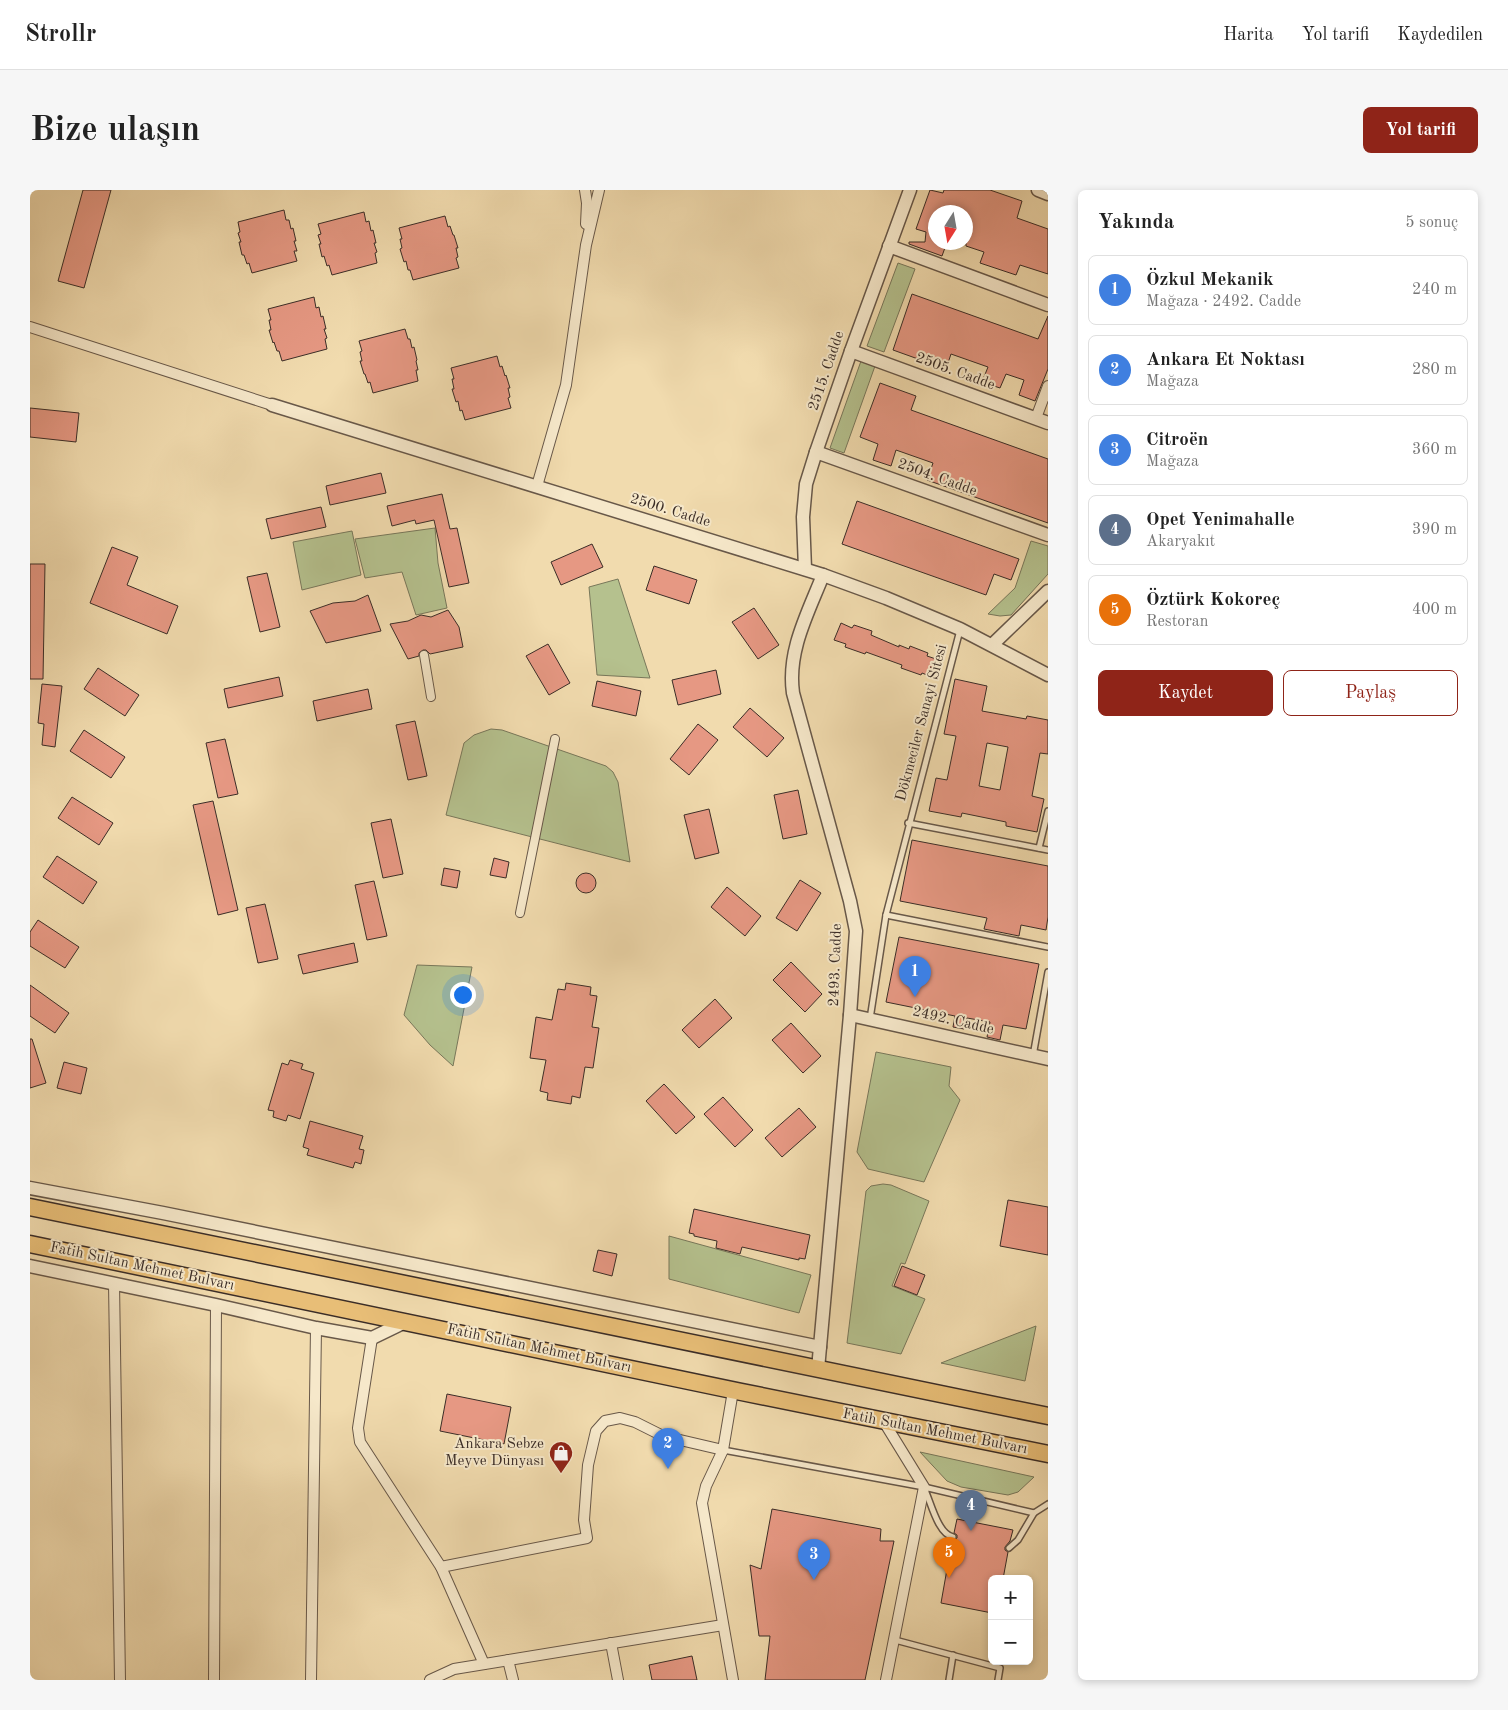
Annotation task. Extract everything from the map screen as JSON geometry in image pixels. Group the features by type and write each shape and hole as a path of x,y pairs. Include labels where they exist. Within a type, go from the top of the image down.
{"highway":[{"path":"30,1207 1048,1416"},
{"name":"Fatih Sultan Mehmet Bulvarı","path":"30,1244 406,1321 733,1391 1048,1454"}],"street":[{"path":"585,190 587,203 586,245"},
{"path":"537,486 566,385 586,245 600,190"},
{"name":"2515. Cadde","path":"805,570 804,510 806,484 851,351 910,190"},
{"path":"1038,190 1048,194"},
{"path":"889,246 1048,305"},
{"path":"30,327 272,405"},
{"name":"2505. Cadde","path":"851,351 1042,420"},
{"path":"1042,420 1048,386"},
{"name":"2500. Cadde","path":"272,405 823,575 886,598 960,629 1048,675"},
{"name":"2504. Cadde","path":"816,452 1048,535"},
{"name":"2493. Cadde","path":"818,1369 856,931 793,693 791,677 796,642 823,575"},
{"path":"992,645 1048,591"},
{"path":"424,655 431,697"},
{"path":"520,913 555,739"},
{"name":"2492. Cadde","path":"850,1015 1048,1059"},
{"path":"30,1188 163,1213 820,1347"},
{"path":"30,1266 316,1328 372,1338 406,1321"},
{"path":"114,1283 120,1680"},
{"path":"214,1680 216,1305"},
{"path":"311,1680 316,1328"},
{"path":"372,1338 358,1428 360,1442 441,1567 484,1664"},
{"path":"733,1391 723,1450 706,1486 702,1503 733,1680"},
{"path":"441,1567 587,1538 584,1520 588,1465 596,1431 605,1421 620,1418 635,1422 663,1436 723,1450"},
{"path":"884,1422 924,1487 886,1680"},
{"path":"430,1680 454,1669 723,1625"},
{"path":"611,1644 618,1680"},
{"path":"508,1660 513,1680"}],"lane":[{"name":"Dökmeciler Sanayi Sitesi","path":"870,1019 886,916 908,823 960,629"},
{"path":"1040,848 1048,811"},
{"name":"Dökmeciler Sanayi Sitesi","path":"908,823 1048,850"},
{"path":"886,916 1048,947"},
{"path":"1033,1056 1048,972"},
{"path":"723,1450 924,1487 1034,1513"},
{"path":"924,1487 941,1528 947,1536 953,1537"},
{"path":"1009,1548 1018,1540 1034,1513 1048,1504"},
{"path":"894,1640 1000,1668 998,1680"},
{"path":"949,1680 953,1655"}],"green space":[{"path":"898,263 915,269 884,352 867,346"},
{"path":"861,361 875,366 844,453 830,448"},
{"path":"435,528 438,563 447,608 416,615 402,572 365,578 355,539"},
{"path":"352,531 361,575 302,590 293,542"},
{"path":"1031,541 1048,546 1048,574 1011,615 988,614 1015,588"},
{"path":"618,579 650,678 597,675 589,587"},
{"path":"491,729 502,730 606,766 613,772 618,782 630,862 446,815 464,743 474,735"},
{"path":"417,965 472,967 453,1066 430,1045 404,1015"},
{"path":"876,1052 951,1067 949,1086 960,1100 924,1182 868,1169 857,1152"},
{"path":"891,1185 929,1201 905,1264 901,1263 892,1286 925,1299 901,1354 847,1343 866,1191 871,1186"},
{"path":"669,1236 811,1275 799,1313 669,1279"},
{"path":"1036,1326 1025,1381 941,1363"},
{"path":"920,1452 1034,1477 1018,1492 1008,1495 961,1487 947,1481"}],"building":[{"path":"83,190 111,190 84,288 58,281"},
{"path":"930,190 943,193 944,190 990,190 1022,201 1017,218 1048,229 1048,274 1020,265 1016,275 980,263 984,252 973,248 973,205 928,205 928,250 944,250 942,256 909,244 909,242 925,242 926,232 916,229"},
{"path":"284,210 286,220 289,220 291,229 293,228 297,251 294,251 297,261 252,273 249,263 247,264 244,255 242,255 238,222"},
{"path":"364,212 366,222 369,221 371,231 373,230 377,263 332,275 324,256 322,257 318,235 321,234 318,224"},
{"path":"445,216 458,248 456,248 458,257 456,258 459,268 413,280 400,249 402,248 400,239 402,239 399,228"},
{"path":"912,294 1038,339 1048,316 1048,369 1035,401 1019,395 1024,380 1006,374 1000,388 982,382 988,367 951,354 946,369 893,350"},
{"path":"314,297 316,308 319,307 321,317 323,316 327,349 282,361 269,330 271,330 269,320 271,320 268,309"},
{"path":"405,329 412,348 414,347 418,381 373,393 360,361 362,361 360,352 362,351 359,341"},
{"path":"497,356 510,388 508,388 510,397 508,398 511,408 465,420 452,389 454,389 452,379 454,379 451,368"},
{"path":"880,383 916,396 911,410 1048,459 1048,523 927,480 933,463 896,450 891,466 873,460 878,444 860,437"},
{"path":"30,408 79,413 76,442 30,437"},
{"path":"381,473 386,493 330,505 326,486"},
{"path":"442,494 450,529 457,528 469,583 449,587 434,520 416,524 415,520 392,526 387,506"},
{"path":"857,501 1019,559 1011,580 994,574 986,595 842,544"},
{"path":"321,507 326,527 271,539 266,519"},
{"path":"592,544 603,567 561,585 551,562"},
{"path":"112,547 138,557 127,585 178,606 167,634 90,603"},
{"path":"30,564 45,564 43,679 30,679"},
{"path":"654,566 697,580 689,604 646,590"},
{"path":"267,573 280,627 260,632 247,577"},
{"path":"368,595 381,631 326,643 310,611 333,603 355,601"},
{"path":"754,608 779,645 758,659 732,622"},
{"path":"448,610 459,627 463,647 430,654 423,650 419,653 419,656 408,659 390,624 408,621 421,615 431,617"},
{"path":"841,623 852,628 854,625 872,631 871,635 899,647 899,645 909,649 910,646 928,653 927,656 939,660 932,677 901,668 902,665 866,652 865,654 845,647 846,644 834,640"},
{"path":"548,644 570,683 549,695 526,656"},
{"path":"98,668 139,695 125,716 84,689"},
{"path":"716,670 721,694 678,705 672,680"},
{"path":"279,677 283,696 228,708 224,689"},
{"path":"955,679 987,686 982,711 1026,719 1027,716 1048,720 1048,754 1040,753 1032,796 1044,799 1037,832 1006,826 1006,822 962,813 961,817 929,811 936,778 947,780 956,736 944,734","holes":["987,743 1008,747 1000,790 979,786"]},
{"path":"597,681 641,691 636,716 592,706"},
{"path":"42,684 62,686 55,747 42,745 44,724 38,723"},
{"path":"368,689 372,709 317,721 313,701"},
{"path":"750,708 784,738 767,757 733,727"},
{"path":"415,721 427,776 408,780 396,725"},
{"path":"698,724 718,740 689,775 670,759"},
{"path":"84,730 125,757 111,778 70,751"},
{"path":"225,739 238,794 218,798 206,743"},
{"path":"798,790 807,834 783,839 774,795"},
{"path":"72,797 113,823 99,845 58,818"},
{"path":"213,801 238,910 218,915 193,805"},
{"path":"709,809 719,853 695,859 684,815"},
{"path":"391,819 403,874 383,878 371,823"},
{"path":"912,840 1048,866 1048,917 1046,930 1021,925 1019,936 984,929 987,918 900,901"},
{"path":"57,856 97,882 83,904 43,877"},
{"path":"494,858 509,862 506,878 490,875"},
{"path":"444,868 460,871 457,888 441,885"},
{"path":"586,873 593,876 596,883 593,890 586,893 579,890 576,883 579,876"},
{"path":"800,880 821,893 797,931 776,918"},
{"path":"374,881 387,936 367,940 355,885"},
{"path":"727,887 761,916 745,936 711,907"},
{"path":"265,904 278,959 258,963 246,908"},
{"path":"38,920 79,947 65,968 30,946 30,932"},
{"path":"899,937 1039,964 1026,1029 1003,1025 1000,1040 987,1037 990,1022 967,1018 964,1029 953,1027 955,1016 886,1002"},
{"path":"354,943 358,962 303,974 298,955"},
{"path":"791,962 822,994 805,1012 773,980"},
{"path":"566,983 591,987 590,995 597,996 592,1027 599,1028 593,1068 585,1067 580,1098 572,1096 571,1104 547,1100 548,1093 540,1091 546,1060 530,1058 536,1017 552,1020 558,989 565,990"},
{"path":"30,985 69,1013 55,1033 30,1016"},
{"path":"715,999 732,1018 699,1048 682,1030"},
{"path":"791,1023 821,1056 803,1073 772,1040"},
{"path":"30,1039 32,1039 46,1083 30,1088"},
{"path":"290,1060 303,1064 301,1069 314,1073 300,1119 288,1115 286,1121 273,1117 274,1111 268,1110 282,1063 288,1065"},
{"path":"64,1062 87,1068 81,1094 57,1088"},
{"path":"664,1084 695,1117 676,1134 646,1101"},
{"path":"723,1097 753,1130 735,1147 704,1114"},
{"path":"799,1108 816,1127 782,1157 765,1138"},
{"path":"310,1121 363,1136 359,1149 364,1150 361,1164 355,1162 353,1168 307,1155 309,1149 303,1147"},
{"path":"1008,1200 1048,1207 1048,1255 1000,1246"},
{"path":"694,1209 810,1235 805,1259 799,1258 799,1260 742,1247 740,1254 716,1248 717,1241 694,1236 694,1234 689,1233"},
{"path":"598,1250 617,1254 612,1276 593,1271"},
{"path":"902,1266 925,1275 917,1295 894,1286"},
{"path":"447,1394 511,1407 504,1444 440,1431"},
{"path":"772,1509 881,1529 880,1541 894,1541 865,1680 765,1680 770,1636 759,1636 750,1565 761,1569"},
{"path":"957,1519 1013,1530 1010,1541 1005,1547 1005,1550 1008,1552 1004,1575 988,1575 988,1612 941,1603 952,1541 957,1538 957,1535 954,1533"},
{"path":"692,1656 697,1680 652,1680 649,1665"}],"place":[{"name":"Özkul Mekanik","path":"915,997"},
{"name":"Ankara Et Noktası","path":"668,1469"},
{"name":"Ankara Sebze Meyve Dünyası","path":"561,1474"},
{"name":"Opet Yenimahalle","path":"971,1531"},
{"name":"Öztürk Kokoreç","path":"949,1578"},
{"name":"Citroën","path":"814,1580"}]}
